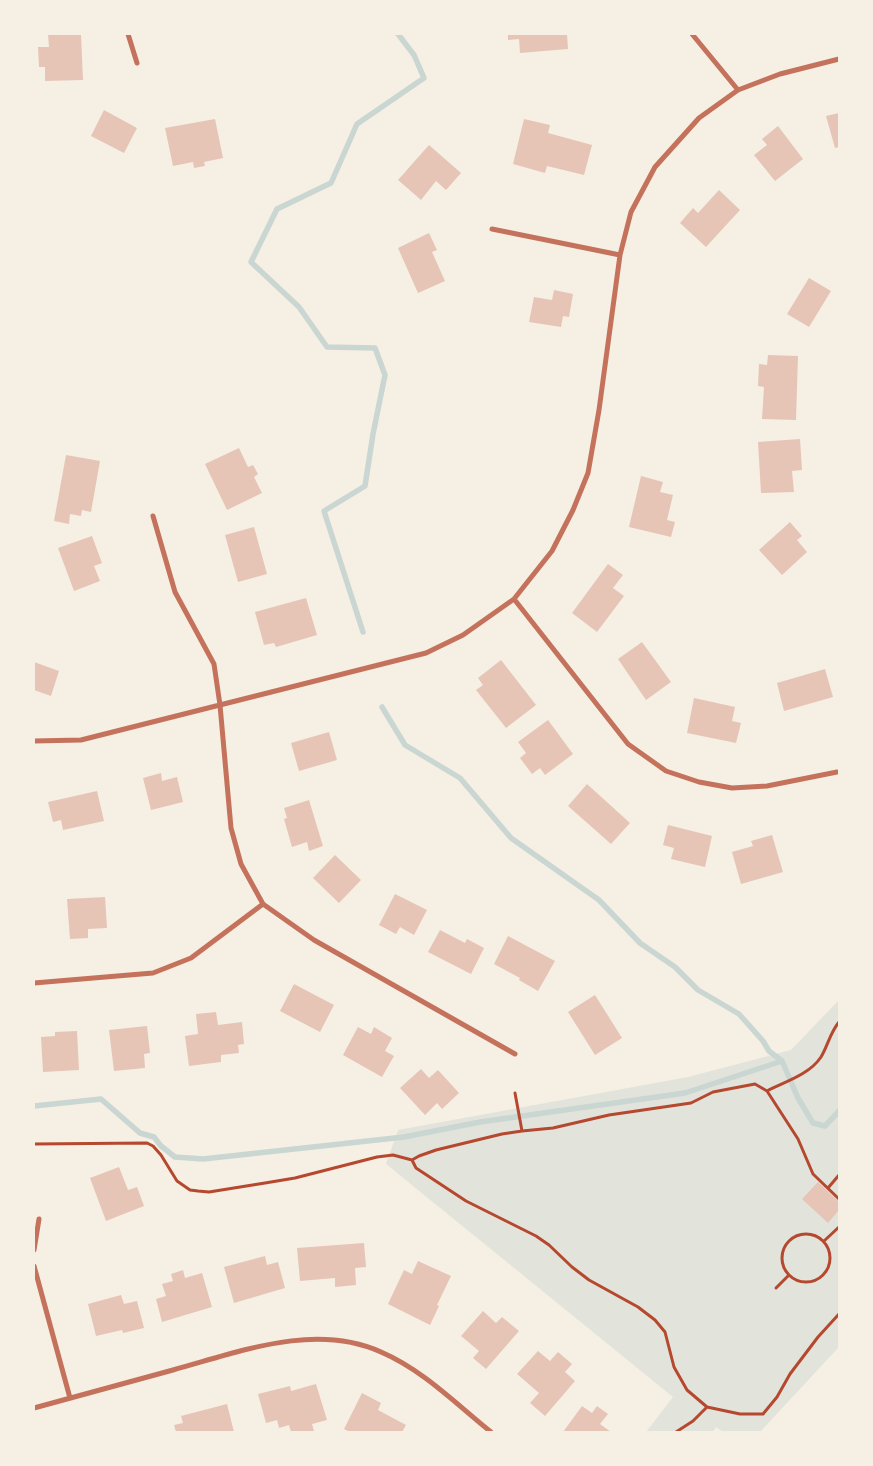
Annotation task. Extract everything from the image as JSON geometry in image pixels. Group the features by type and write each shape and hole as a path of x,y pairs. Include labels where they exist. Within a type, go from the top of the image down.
{"street":[{"path":"128,34 137,62"},
{"path":"692,34 738,90"},
{"path":"34,742 81,740 426,653 463,636 514,599 552,551 573,510 588,473 599,410 620,255 631,212 655,167 699,118 738,90 780,74 839,59"},
{"path":"492,228 620,255"},
{"path":"153,516 175,592 214,664 220,705 231,828 241,864 263,904 314,940 515,1054"},
{"path":"514,599 628,744 666,771 699,782 732,788 767,786 837,772"},
{"path":"34,983 153,973 191,958 263,904"},
{"path":"34,1250 40,1219"},
{"path":"34,1266 70,1398"},
{"path":"34,1408 269,1344 311,1339 349,1342 380,1351 411,1367 491,1432"}],"path":[{"path":"767,1092 809,1070 820,1058 832,1030 839,1022"},
{"path":"34,1144 147,1143 153,1146 161,1155 177,1181 190,1190 209,1192 294,1178 377,1157 393,1155 412,1160 436,1150 477,1140 522,1131 553,1128 609,1115 691,1103 713,1092 755,1084 767,1092 798,1139 813,1174 839,1199"},
{"path":"515,1093 522,1131"},
{"path":"412,1160 416,1168 466,1201 536,1236 589,1280 638,1307 655,1320 664,1332 674,1367 687,1390 707,1408 740,1414 763,1414 777,1397 790,1374 818,1337 839,1314"},
{"path":"828,1188 839,1174"},
{"path":"824,1241 839,1227"},
{"path":"810,1233 824,1241 829,1248 831,1256 826,1272 820,1278 804,1282 796,1280 789,1275 782,1259 783,1250 787,1243 794,1237 810,1233"},
{"path":"776,1288 789,1275"},
{"path":"676,1432 707,1408"}],"shaded area":[{"path":"839,1000 839,1347 760,1432 723,1432 716,1427 713,1432 646,1432 673,1397 386,1164 398,1130 688,1077 791,1050"}],"building":[{"path":"48,34 81,34 83,80 45,81 45,67 39,67 38,47 49,47"},
{"path":"508,34 567,34 568,49 520,53 519,39 508,40"},
{"path":"104,110 137,128 124,153 91,136"},
{"path":"839,113 839,147 835,148 826,116"},
{"path":"215,119 223,158 204,162 205,166 194,168 193,162 173,166 165,128"},
{"path":"524,119 550,125 548,133 592,145 584,175 547,166 545,173 513,164"},
{"path":"778,126 803,159 775,181 754,155 767,145 762,139"},
{"path":"429,145 461,173 446,190 436,181 421,200 398,180"},
{"path":"719,190 740,210 706,247 680,223 693,208 698,213"},
{"path":"429,233 437,250 432,252 445,281 418,293 398,248"},
{"path":"809,278 831,291 809,327 787,314"},
{"path":"554,290 573,294 569,317 563,316 561,327 529,322 534,297 552,300"},
{"path":"768,355 798,356 796,420 762,419 764,387 758,386 759,364 767,365"},
{"path":"800,439 802,470 792,471 794,492 761,493 758,442"},
{"path":"239,448 248,467 253,465 258,474 254,477 262,493 227,510 205,464"},
{"path":"66,455 100,461 91,512 82,510 81,516 70,514 69,524 54,521"},
{"path":"641,476 663,482 660,492 673,495 667,520 675,522 671,537 629,527"},
{"path":"790,522 802,536 797,540 807,552 782,575 759,550"},
{"path":"254,527 267,574 238,582 225,535"},
{"path":"92,536 102,563 94,566 100,581 74,591 58,548"},
{"path":"608,564 623,575 613,588 624,596 597,632 572,613"},
{"path":"306,598 317,635 276,647 274,643 264,645 255,612"},
{"path":"642,642 671,682 646,700 618,659"},
{"path":"501,660 536,705 506,728 476,690 483,685 478,678"},
{"path":"34,662 59,671 51,696 34,690"},
{"path":"825,669 833,697 784,711 777,683"},
{"path":"694,698 735,707 732,721 741,723 736,743 687,733"},
{"path":"548,720 573,754 545,775 540,768 532,774 520,758 526,753 518,742"},
{"path":"329,732 337,760 299,771 291,743"},
{"path":"161,773 162,781 177,777 183,802 151,810 143,778"},
{"path":"587,784 630,823 611,844 568,806"},
{"path":"97,791 104,821 63,830 61,820 53,822 48,802"},
{"path":"309,800 323,846 309,851 307,842 292,847 284,819 287,818 284,808"},
{"path":"668,825 712,836 705,867 671,859 674,848 663,845"},
{"path":"772,835 783,872 741,884 732,852 753,846 751,841"},
{"path":"335,855 361,880 339,903 313,878"},
{"path":"395,894 427,910 414,935 400,927 396,934 379,925"},
{"path":"105,897 107,928 88,929 88,938 70,939 67,899"},
{"path":"440,930 465,943 467,939 484,948 471,974 428,952"},
{"path":"508,936 555,961 538,991 519,980 520,978 494,964"},
{"path":"294,984 334,1005 320,1032 280,1011"},
{"path":"595,995 622,1038 595,1055 568,1012"},
{"path":"216,1012 218,1025 242,1022 244,1044 238,1045 239,1053 221,1055 221,1062 189,1066 185,1036 198,1034 196,1014"},
{"path":"147,1026 150,1053 144,1054 145,1068 114,1071 109,1030"},
{"path":"358,1027 371,1034 374,1027 392,1038 385,1051 394,1056 382,1077 343,1055"},
{"path":"77,1031 79,1070 43,1072 41,1037 55,1036 55,1032"},
{"path":"421,1069 429,1078 438,1070 459,1093 442,1109 437,1103 425,1115 400,1088"},
{"path":"119,1167 128,1190 137,1187 144,1206 106,1221 90,1178"},
{"path":"818,1182 839,1202 839,1210 828,1223 802,1199"},
{"path":"364,1243 366,1267 355,1268 356,1285 335,1287 335,1278 300,1281 297,1248"},
{"path":"265,1256 267,1265 278,1262 285,1288 234,1303 224,1267"},
{"path":"418,1261 451,1276 430,1325 388,1304 404,1270 412,1274"},
{"path":"183,1270 185,1278 202,1273 212,1307 162,1322 156,1299 166,1296 162,1284 173,1281 171,1274"},
{"path":"121,1295 124,1304 137,1301 144,1328 123,1333 122,1330 96,1336 88,1304"},
{"path":"483,1311 496,1323 502,1317 519,1331 486,1369 473,1358 479,1351 461,1336"},
{"path":"538,1351 550,1361 558,1352 572,1364 565,1372 575,1381 545,1416 530,1403 539,1393 517,1374"},
{"path":"316,1384 327,1420 312,1424 314,1431 291,1432 289,1425 279,1428 277,1420 266,1423 258,1394 290,1386 291,1391"},
{"path":"362,1393 381,1403 378,1410 406,1425 402,1432 350,1432 344,1429"},
{"path":"227,1404 234,1432 176,1432 174,1425 183,1423 181,1416"},
{"path":"582,1406 592,1413 597,1406 608,1414 600,1424 611,1432 563,1432"}],"waterway":[{"path":"363,632 324,511 365,486 385,375 375,348 327,347 299,307 251,262 277,209 331,183 357,124 424,78 414,55 398,34"},
{"path":"382,707 405,745 460,778 511,838 599,900 640,943 675,967 698,990 739,1014 763,1041 769,1051 782,1061 798,1098 813,1123 825,1126 839,1111"},
{"path":"34,1106 101,1099 140,1133 154,1137 161,1146 175,1157 203,1159 404,1137 480,1122 685,1093 782,1061"}]}
